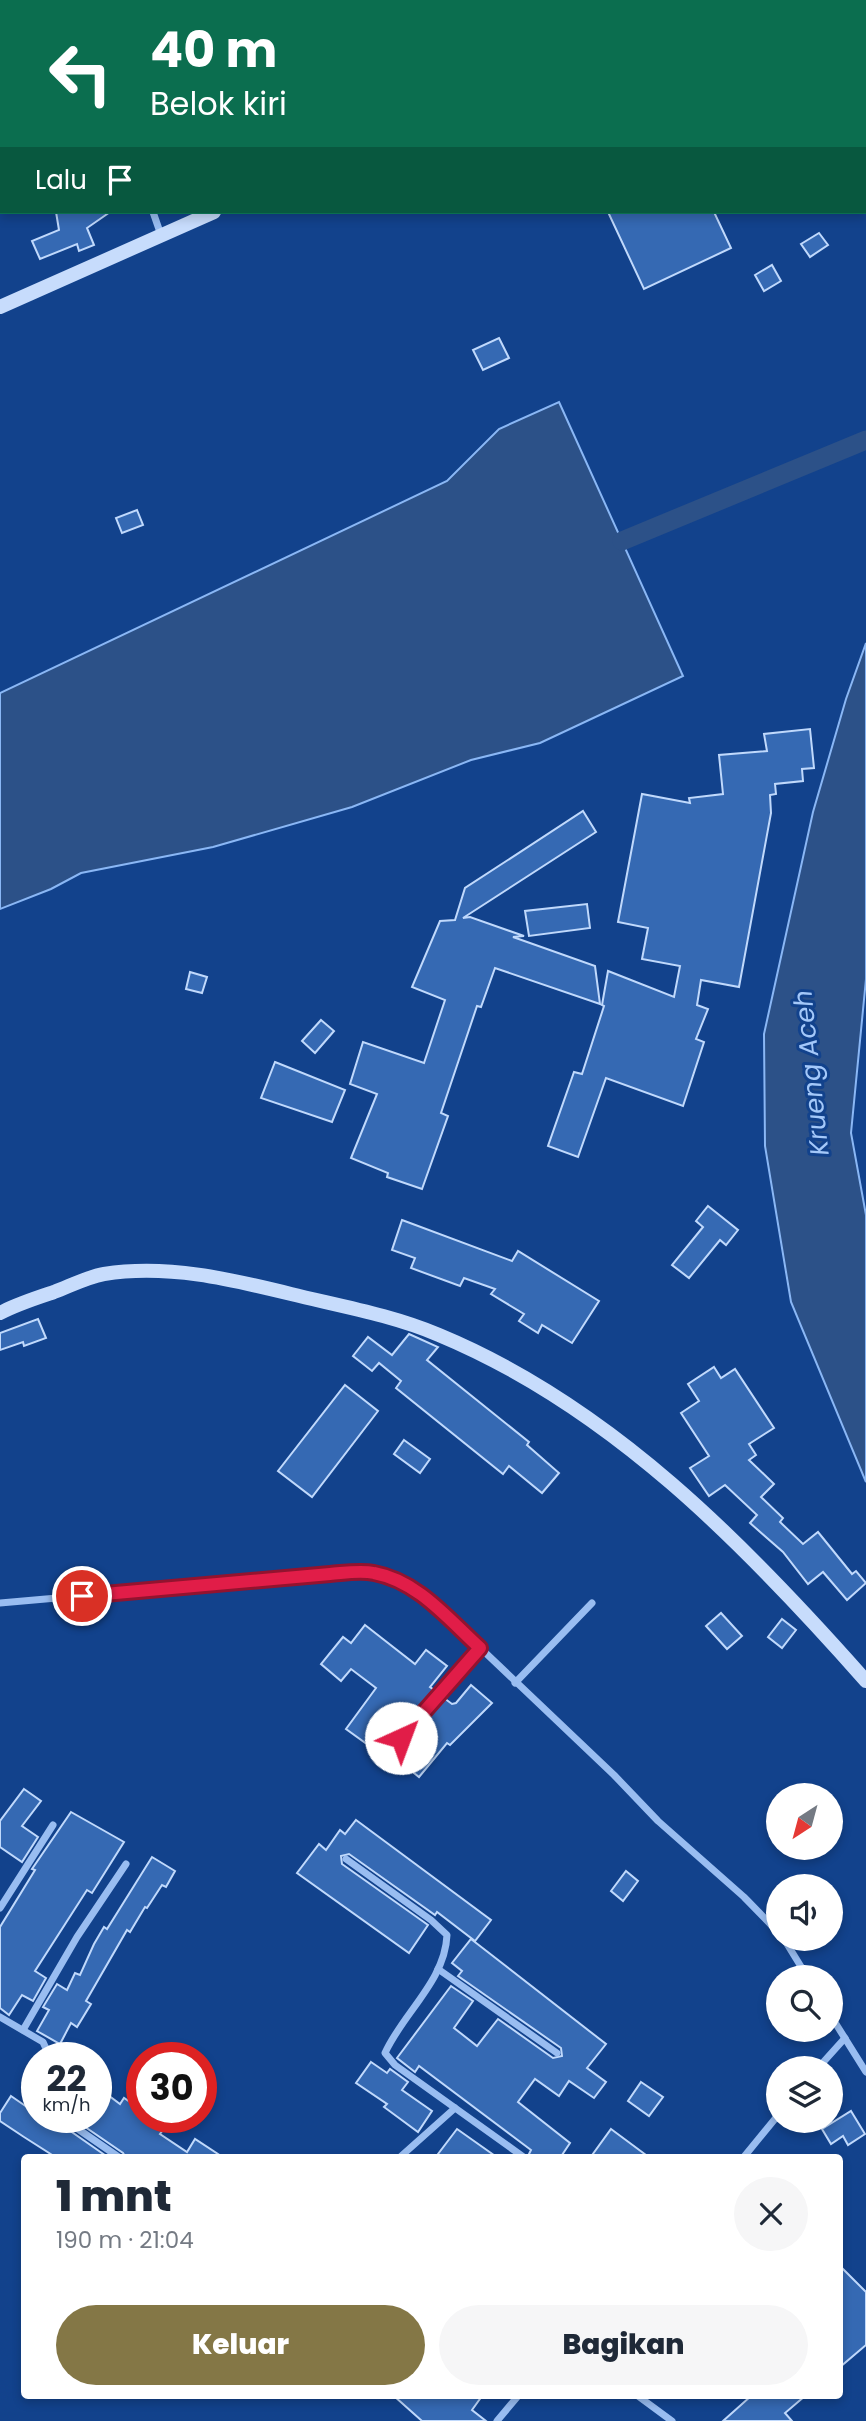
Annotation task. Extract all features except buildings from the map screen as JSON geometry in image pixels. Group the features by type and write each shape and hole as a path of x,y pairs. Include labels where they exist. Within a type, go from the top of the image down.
{"street":[{"path":"153,214 161,235"},
{"path":"0,307 209,214"},
{"path":"0,1313 102,1274 160,1270 228,1278 382,1317 437,1334 488,1357 555,1398 613,1436 664,1476 814,1622 866,1681"},
{"path":"0,1603 370,1572 405,1584 433,1603 515,1684 614,1775 658,1821 766,1918"},
{"path":"515,1684 592,1603"},
{"path":"386,1755 480,1648"},
{"path":"0,1908 53,1825"},
{"path":"346,1859 431,1920 447,1935 446,1947 438,1969 392,2037 385,2053 395,2065 519,2154"},
{"path":"23,2030 77,1937 126,1864"},
{"path":"438,1969 557,2053"},
{"path":"0,2017 43,2042"},
{"path":"843,2035 866,2072"},
{"path":"829,2056 845,2038"},
{"path":"403,2154 455,2108"},
{"path":"746,2154 766,2130"},
{"path":"84,2133 114,2154"},
{"path":"497,2421 515,2399"},
{"path":"642,2399 672,2421"}],"water":[{"path":"559,402 683,676 540,743 471,760 352,807 213,847 81,873 51,889 0,909 0,693 447,481 499,429"},
{"name":"Krueng Aceh","path":"866,643 866,979 851,1133 866,1215 866,1482 791,1302 765,1146 764,1034 813,812 846,699"}],"waterway":[{"path":"622,541 866,440"}],"route":[{"path":"82,1596 330,1574 370,1572 391,1577 433,1603 480,1648 401,1738"}]}
